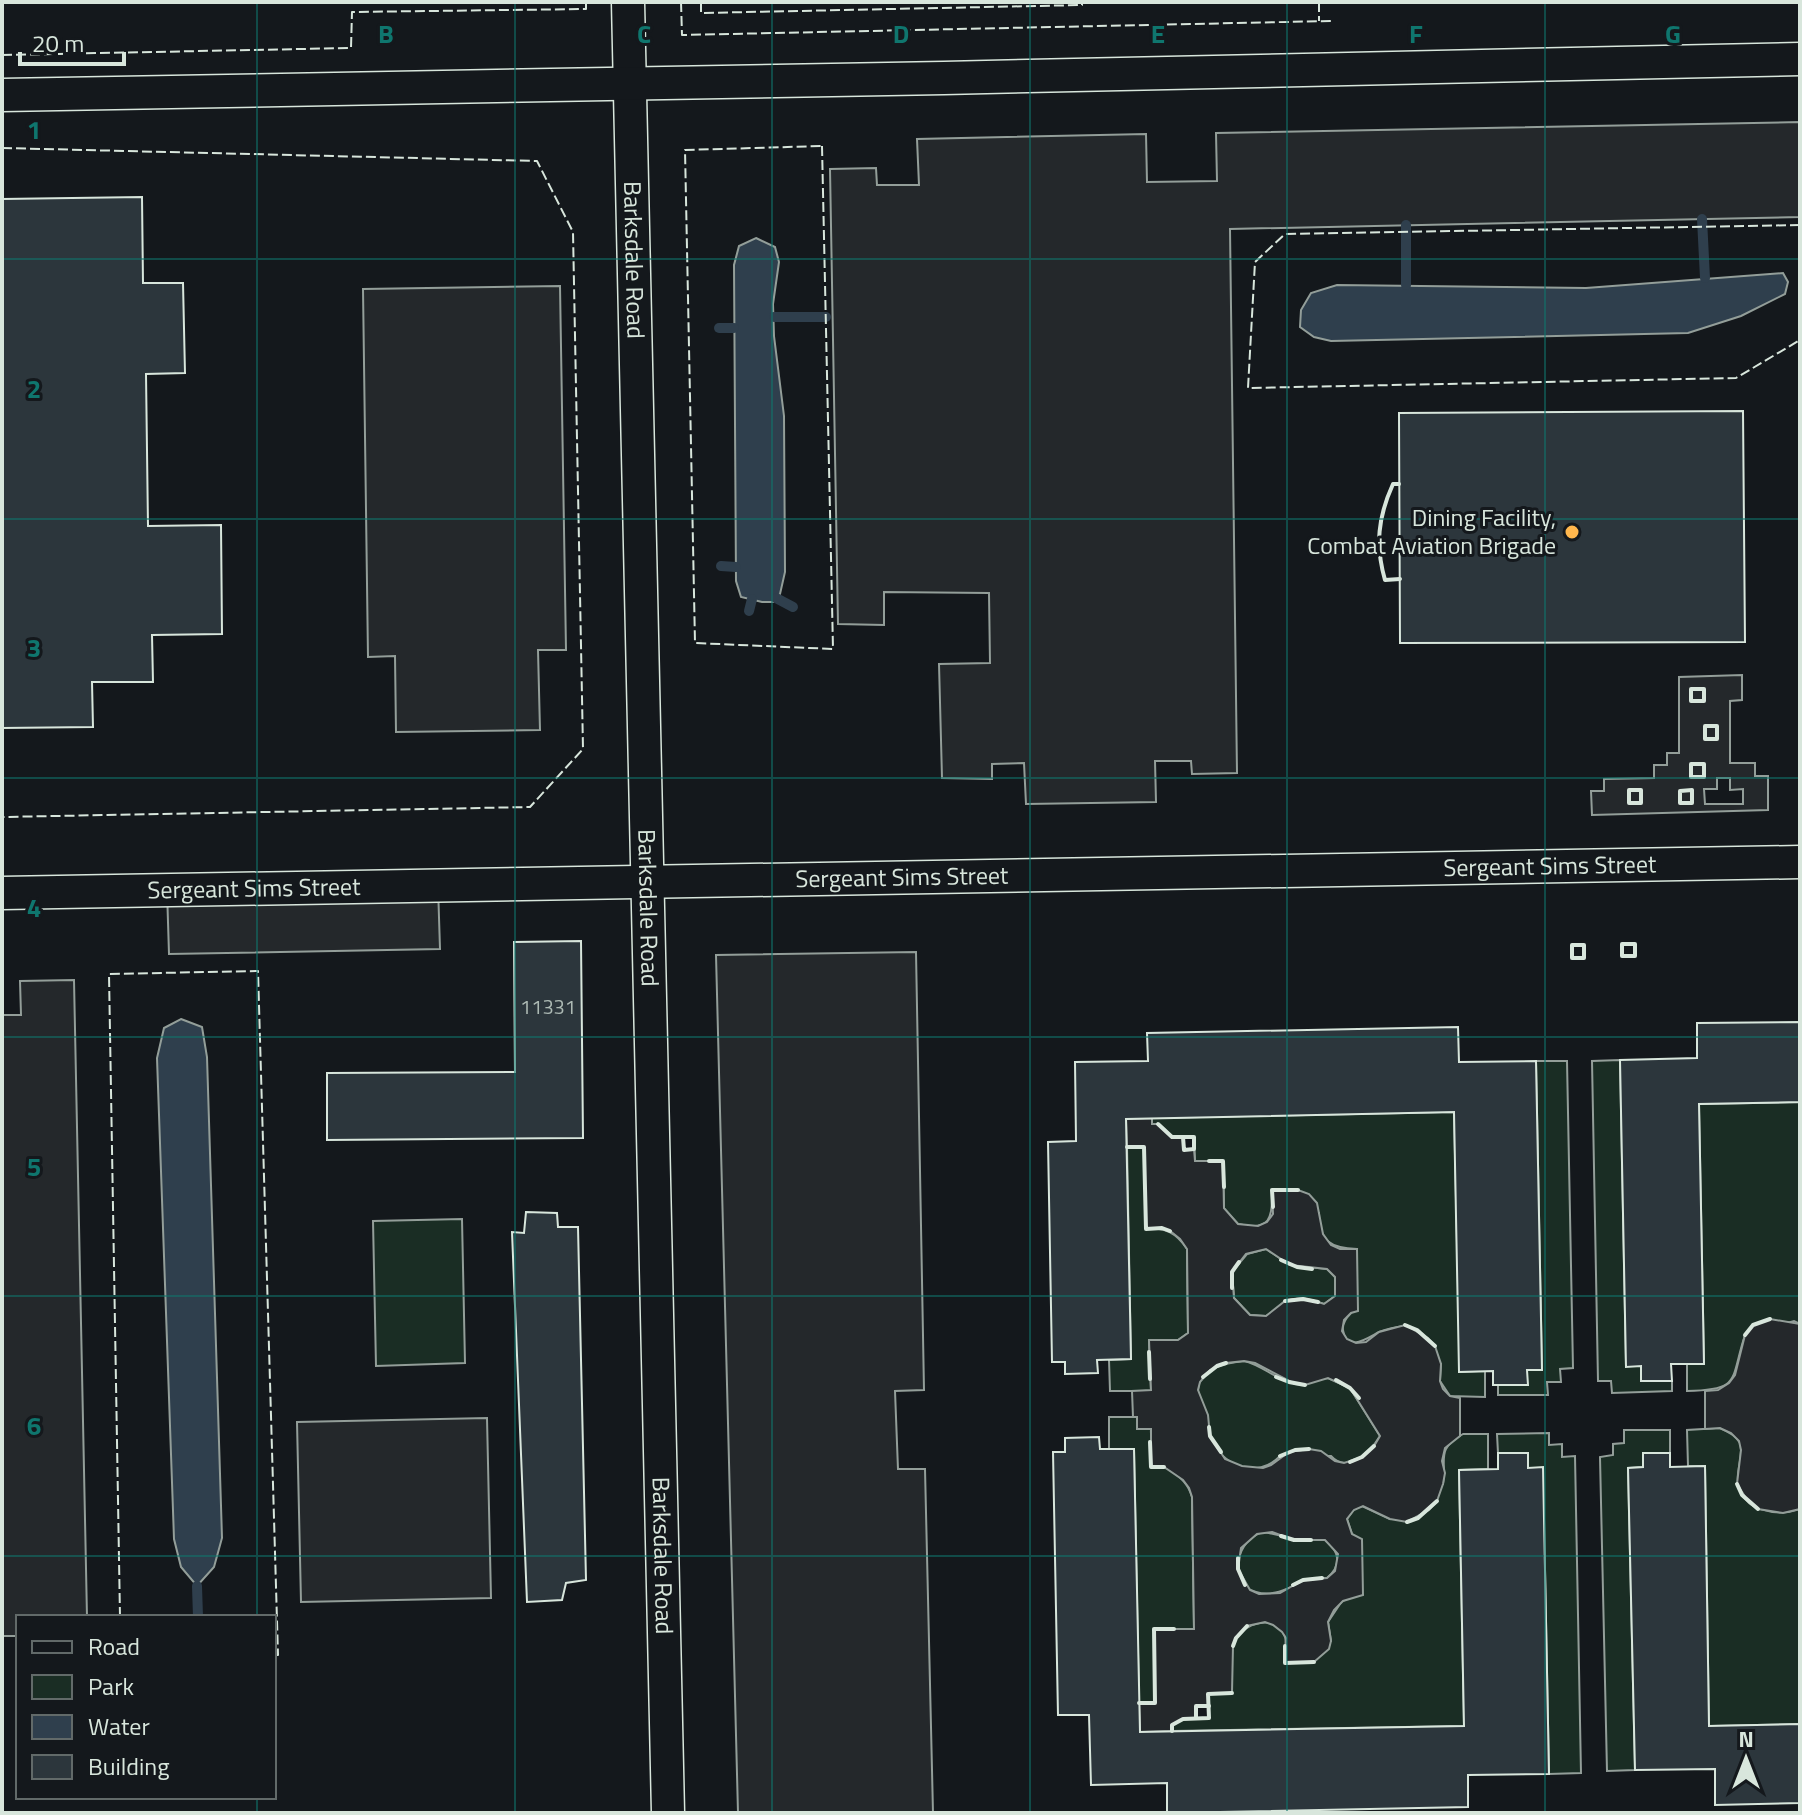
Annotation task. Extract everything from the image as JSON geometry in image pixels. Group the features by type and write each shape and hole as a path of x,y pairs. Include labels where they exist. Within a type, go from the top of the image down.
{"street":[{"name":"Barksdale Road","path":"628,2 668,1813"},
{"path":"2,95 629,87 874,78 1800,59"},
{"name":"Sergeant Sims Street","path":"2,893 1800,862"}],"green space":[{"path":"1620,1060 1626,1366 1641,1366 1642,1381 1672,1381 1672,1391 1612,1393 1611,1381 1598,1381 1592,1061"},
{"path":"1536,1061 1567,1061 1573,1368 1560,1369 1561,1382 1547,1382 1548,1395 1498,1395 1498,1385 1527,1385 1527,1370 1542,1369"},
{"path":"1800,1102 1800,1324 1794,1321 1745,1335 1735,1372 1726,1385 1687,1391 1687,1364 1704,1363 1699,1104"},
{"path":"1454,1112 1460,1372 1485,1371 1485,1397 1450,1396 1440,1381 1441,1364 1405,1326 1382,1331 1358,1342 1348,1341 1343,1327 1351,1313 1357,1249 1328,1242 1321,1231 1319,1213 1272,1191 1272,1209 1267,1221 1257,1226 1238,1224 1224,1209 1223,1161 1195,1162 1194,1137 1172,1137 1159,1124 1152,1124 1152,1118"},
{"path":"1127,1147 1144,1147 1146,1228 1170,1232 1187,1249 1188,1333 1178,1340 1149,1341 1151,1391 1110,1391 1109,1360 1131,1359"},
{"path":"462,1219 465,1363 376,1366 373,1221"},
{"path":"1266,1249 1290,1265 1327,1269 1335,1277 1335,1296 1324,1304 1305,1299 1292,1300 1266,1316 1250,1315 1234,1298 1232,1272 1247,1254"},
{"path":"1244,1361 1288,1382 1304,1384 1328,1378 1350,1388 1380,1436 1365,1454 1352,1462 1338,1461 1331,1456 1280,1456 1271,1463 1251,1468 1231,1462 1222,1455 1210,1436 1198,1389 1208,1371"},
{"path":"1109,1417 1137,1417 1151,1429 1155,1453 1182,1479 1192,1497 1194,1629 1154,1630 1155,1703 1139,1703 1134,1449 1109,1449"},
{"path":"1720,1428 1740,1443 1738,1482 1746,1500 1771,1512 1800,1509 1800,1724 1709,1726 1705,1466 1688,1466 1687,1430"},
{"path":"1624,1430 1670,1430 1670,1453 1643,1453 1643,1467 1628,1468 1635,1770 1607,1771 1600,1457 1613,1455 1613,1444 1624,1443"},
{"path":"1549,1433 1549,1445 1562,1444 1562,1457 1575,1456 1581,1773 1549,1774 1543,1468 1528,1468 1528,1453 1498,1453 1497,1434"},
{"path":"1463,1434 1488,1434 1488,1469 1459,1470 1464,1726 1172,1731 1172,1725 1183,1719 1209,1718 1208,1694 1232,1693 1232,1648 1238,1635 1252,1625 1267,1623 1281,1629 1286,1640 1285,1662 1331,1641 1328,1622 1342,1601 1352,1597 1352,1534 1347,1519 1354,1509 1362,1506 1390,1519 1443,1484 1445,1450"},
{"path":"1264,1532 1300,1540 1325,1540 1336,1554 1335,1568 1327,1578 1308,1580 1274,1593 1265,1594 1246,1587 1238,1571 1241,1551 1247,1542"}],"shaded area":[{"path":"1800,122 1800,217 1230,229 1237,773 1192,774 1191,761 1155,761 1156,802 1026,804 1024,763 992,764 992,779 942,778 939,664 990,663 989,593 884,592 884,625 838,624 830,169 876,168 877,185 919,185 917,139 1146,134 1147,182 1217,181 1216,133"},
{"path":"560,286 566,650 538,650 540,730 396,732 395,656 368,657 363,289"},
{"path":"1742,675 1742,700 1730,701 1730,763 1755,763 1755,776 1768,776 1768,810 1592,815 1591,791 1604,791 1604,779 1654,778 1654,765 1667,765 1667,753 1679,753 1679,677","holes":["1717,778 1730,778 1730,790 1743,789 1743,804 1705,804 1704,789 1717,789"]},
{"path":"438,886 440,949 169,954 167,890"},
{"path":"916,952 924,1390 895,1391 898,1469 925,1469 933,1813 738,1813 716,955"},
{"path":"74,980 87,1615 16,1615 16,1636 2,1636 2,1015 21,1015 20,981"},
{"path":"1152,1118 1152,1124 1158,1124 1172,1137 1183,1137 1184,1149 1194,1149 1195,1161 1223,1161 1224,1208 1238,1224 1258,1226 1267,1222 1273,1214 1272,1190 1298,1190 1309,1194 1317,1203 1323,1234 1331,1245 1340,1249 1357,1249 1358,1311 1344,1320 1342,1331 1347,1339 1356,1343 1366,1342 1379,1332 1405,1325 1428,1338 1435,1346 1441,1364 1443,1389 1450,1396 1460,1398 1460,1436 1445,1448 1443,1484 1437,1501 1429,1510 1407,1522 1390,1519 1363,1506 1354,1510 1347,1519 1352,1534 1362,1539 1363,1595 1343,1601 1334,1610 1328,1622 1329,1649 1314,1662 1285,1663 1286,1638 1282,1632 1265,1622 1247,1626 1233,1646 1232,1693 1209,1694 1209,1706 1196,1706 1196,1718 1183,1719 1172,1725 1172,1731 1140,1732 1139,1703 1155,1702 1154,1629 1194,1629 1192,1497 1183,1480 1164,1467 1151,1467 1151,1429 1137,1429 1137,1417 1133,1417 1132,1391 1151,1390 1149,1340 1178,1340 1188,1333 1187,1249 1170,1231 1146,1229 1144,1148 1127,1147 1126,1119","holes":["1266,1249 1290,1265 1327,1269 1335,1277 1335,1296 1324,1304 1293,1299 1285,1301 1266,1316 1250,1315 1234,1298 1232,1272 1246,1254","1226,1363 1255,1363 1295,1384 1305,1385 1328,1378 1350,1388 1380,1436 1362,1457 1344,1463 1321,1451 1309,1449 1289,1452 1263,1468 1242,1466 1225,1459 1210,1436 1208,1415 1198,1390 1200,1382 1210,1370","1272,1532 1294,1540 1325,1540 1338,1554 1335,1571 1327,1578 1303,1580 1280,1593 1259,1594 1250,1590 1238,1569 1241,1548 1257,1534"]},
{"path":"1770,1319 1800,1324 1800,1509 1783,1513 1758,1509 1749,1503 1737,1484 1741,1450 1739,1441 1720,1428 1705,1429 1705,1391 1718,1390 1729,1383 1735,1375 1745,1335 1753,1325"},
{"path":"487,1418 491,1598 301,1602 297,1422"}],"water":[{"path":"756,238 775,247 779,262 773,304 784,416 785,572 780,594 773,602 741,597 736,581 734,265 739,246"},
{"path":"1783,273 1788,282 1785,294 1741,316 1688,333 1331,341 1314,337 1300,327 1301,310 1311,293 1337,285 1586,288"},
{"path":"181,1019 202,1027 207,1057 222,1538 214,1567 197,1586 181,1567 174,1539 157,1058 164,1028"}],"building":[{"path":"142,197 143,283 183,283 185,373 146,374 148,526 221,525 222,634 152,635 153,682 92,682 93,727 2,728 2,199"},
{"name":"Dining Facility, Combat Aviation Brigade","path":"1743,411 1745,642 1400,643 1399,413"},
{"path":"581,941 583,1138 327,1140 327,1073 515,1072 514,942"},
{"path":"1800,1022 1800,1102 1699,1104 1704,1364 1671,1364 1672,1381 1641,1381 1641,1366 1626,1367 1620,1060 1697,1058 1697,1023"},
{"path":"1458,1027 1459,1062 1536,1061 1542,1370 1527,1370 1528,1385 1493,1385 1493,1371 1459,1372 1454,1112 1126,1119 1131,1359 1097,1360 1098,1373 1065,1374 1065,1362 1052,1362 1048,1142 1076,1141 1075,1062 1148,1061 1147,1033"},
{"path":"526,1212 557,1213 558,1227 578,1227 586,1580 566,1583 562,1600 527,1602 512,1232 524,1233"},
{"path":"1099,1437 1100,1449 1134,1449 1140,1732 1464,1726 1459,1470 1498,1469 1498,1453 1528,1453 1528,1468 1543,1467 1549,1774 1468,1775 1468,1807 1167,1813 1167,1783 1091,1785 1089,1715 1058,1715 1053,1452 1065,1452 1065,1438"},
{"path":"1643,1453 1670,1453 1670,1467 1705,1466 1709,1726 1800,1724 1800,1803 1715,1805 1715,1769 1635,1770 1628,1468 1643,1467"}],"waterway":[{"path":"1702,219 1705,278"},
{"path":"1406,225 1406,285"},
{"path":"774,317 826,317"},
{"path":"719,328 734,328"},
{"path":"721,566 736,567"},
{"path":"776,598 793,607"},
{"path":"749,611 752,599"},
{"path":"197,1586 198,1615"}],"fence":[{"path":"2,55 351,48 352,12 586,9 586,2"},
{"path":"681,2 682,35 1331,21"},
{"path":"701,2 701,13 1082,5 1082,2"},
{"path":"1319,2 1319,21"},
{"path":"822,146 833,649 695,643 685,150 822,146"},
{"path":"2,148 537,161 573,232 583,749 530,807 2,817"},
{"path":"1800,225 1285,234 1255,262 1248,388 1736,378 1800,340"},
{"path":"120,1615 109,974 258,971 276,1655"}],"wall":[{"path":"1800,368 1800,404"},
{"path":"1399,484 1393,484 1388,496 1379,543 1385,580 1400,579"},
{"path":"1691,689 1704,689 1704,701 1691,701 1691,689"},
{"path":"1705,726 1717,726 1717,739 1705,739 1705,726"},
{"path":"1691,764 1704,764 1704,777 1691,777 1691,764"},
{"path":"1629,790 1641,790 1641,803 1629,803 1629,790"},
{"path":"1692,790 1692,803 1680,803 1680,791 1692,790"},
{"path":"1622,944 1635,944 1635,956 1622,956 1622,944"},
{"path":"1572,945 1584,945 1584,958 1572,958 1572,945"},
{"path":"1158,1124 1172,1137 1194,1137 1194,1149 1184,1150 1183,1137"},
{"path":"1127,1147 1144,1147 1146,1229 1170,1231"},
{"path":"1209,1161 1223,1161 1224,1187"},
{"path":"1273,1207 1272,1190 1298,1190"},
{"path":"1281,1260 1312,1269"},
{"path":"1232,1288 1232,1272 1239,1262"},
{"path":"1285,1301 1303,1299 1318,1302"},
{"path":"1745,1335 1753,1325 1770,1319"},
{"path":"1405,1325 1417,1330 1435,1346"},
{"path":"1149,1352 1150,1379"},
{"path":"1203,1377 1226,1363"},
{"path":"1276,1377 1305,1385"},
{"path":"1336,1380 1359,1398"},
{"path":"1209,1427 1210,1436 1221,1452"},
{"path":"1150,1442 1151,1467 1164,1467"},
{"path":"1350,1462 1362,1457 1374,1446"},
{"path":"1280,1456 1309,1449"},
{"path":"1737,1484 1742,1495 1758,1509"},
{"path":"1407,1522 1418,1518 1437,1501"},
{"path":"1281,1536 1311,1540"},
{"path":"1238,1558 1238,1569 1245,1585"},
{"path":"1293,1585 1303,1580 1322,1578"},
{"path":"1233,1646 1247,1626"},
{"path":"1139,1703 1155,1703 1154,1629 1174,1629"},
{"path":"1285,1646 1285,1663 1314,1662"},
{"path":"1172,1731 1172,1725 1183,1719 1209,1718 1208,1694 1232,1693"},
{"path":"1196,1718 1196,1706 1209,1706"}],"place":[{"name":"Dining Facility, Combat Aviation Brigade","path":"1572,532"}]}
